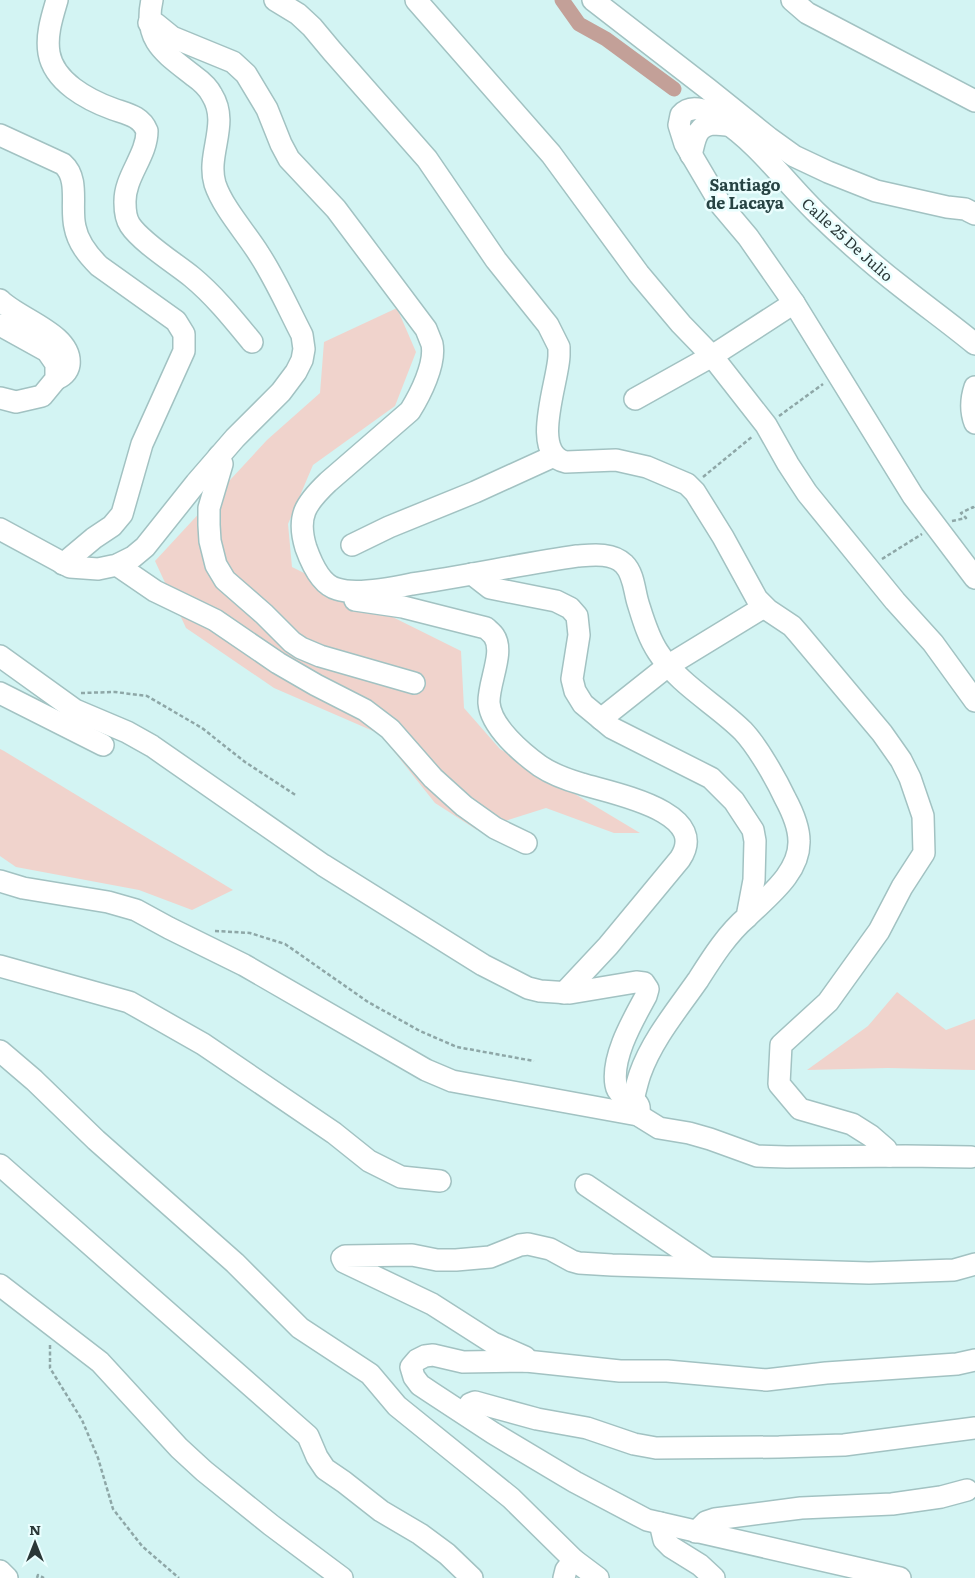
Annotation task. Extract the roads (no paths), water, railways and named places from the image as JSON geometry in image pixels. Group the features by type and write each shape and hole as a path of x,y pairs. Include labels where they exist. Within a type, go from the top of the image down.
{"street":[{"path":"57,0 51,19 49,53 62,79 92,99 140,120 147,130 145,144 125,194 126,216 130,225 158,252 194,279 252,342"},
{"path":"0,530 70,567 98,570 117,565 133,557 145,547 219,456 281,392 296,372 302,360 304,349 302,335 260,256 228,208 215,184 214,163 220,128 215,100 200,80 164,52 153,37 149,23 152,0"},
{"path":"275,0 298,14 312,27 427,159 496,260 548,325 559,347 560,354 548,425 548,443 554,456 566,462 608,460 648,467 687,484 695,492 723,537 757,598 776,617 792,626 882,733 901,760 910,778 923,816 924,853 902,887 879,931 828,1002 781,1045 779,1084 800,1109 852,1124 872,1136 886,1149 889,1156"},
{"path":"594,0 708,89 764,145 876,192 965,209 975,214"},
{"path":"792,0 807,13 975,101"},
{"path":"417,1 551,154 639,274 681,324 712,356 766,425 788,464 808,493 895,601 933,643 975,701"},
{"path":"149,23 156,24 172,37 233,62 246,74 268,109 280,144 289,159 336,209 359,238 426,329 432,346 432,359 427,374 410,411 317,492 302,518 303,537 316,569 329,586 346,597 403,607 486,628 494,635 498,652 489,703 494,718 521,752 542,767 560,776 654,806 671,816 684,831 686,847 680,859 608,946 564,993"},
{"name":"Calle 25 De Julio","path":"794,303 748,237 721,205 691,155 685,144 679,124 683,112 691,108 700,109 720,118 764,145 816,213 903,289 945,319 975,344"},
{"path":"0,136 68,168 72,180 75,227 79,241 99,266 176,321 181,327 185,342 181,359 142,444 122,514 112,526 94,538 63,564"},
{"path":"0,300 7,307 54,336 68,351 69,366 65,374 56,379 42,396 16,402 0,398"},
{"path":"635,399 712,356 794,303 913,496 975,578"},
{"path":"0,325 47,351 56,364 56,379"},
{"path":"975,387 971,402 971,412 975,423"},
{"path":"219,456 222,464 209,508 209,525 210,541 216,565 225,580 264,614 292,642 301,648 320,656 414,682"},
{"path":"352,545 554,456"},
{"path":"337,590 382,589 577,556 599,555 614,558 624,564 630,573 652,640 658,652 695,692 733,722 752,742 778,782 792,811 800,844 791,870 776,888 740,923 711,960 667,1025 640,1074 635,1108"},
{"path":"117,565 155,591 214,620 278,663 365,710 390,729 433,778 464,806 495,828 526,843"},
{"path":"472,574 490,588 556,601 570,608 577,616 579,635 572,679 575,691 583,704 612,728 711,778 743,812 753,830 755,841 754,880 747,917"},
{"path":"601,719 669,665 764,607"},
{"path":"0,656 75,710 128,732 152,746 323,865 483,965 528,988 564,993 636,982 647,986 646,996 623,1043 616,1074 618,1091 659,1128 689,1133 757,1156 787,1158 971,1157"},
{"path":"0,693 102,745"},
{"path":"0,882 23,888 108,902 136,910 244,965 426,1070 452,1082 635,1108"},
{"path":"0,966 129,1002 203,1044 334,1133 369,1160 402,1177 440,1181"},
{"path":"0,1051 34,1080 96,1140 235,1263 300,1328 370,1374 396,1406 511,1498 574,1560 598,1578"},
{"path":"0,1165 308,1436 317,1457 325,1469 381,1511 420,1534 447,1554 472,1578"},
{"path":"586,1185 707,1267"},
{"path":"526,1361 525,1357 493,1343 432,1304 344,1262 342,1258 345,1256 412,1255 437,1260 478,1258 498,1255 520,1245 528,1244 550,1249 579,1263 868,1273 954,1270 975,1264"},
{"path":"0,1285 100,1362 179,1448 204,1471 271,1525 342,1578"},
{"path":"900,1578 647,1520 583,1486 493,1433 420,1385 414,1377 411,1367 416,1360 433,1355 462,1362 526,1361 620,1371 685,1373 766,1380 826,1373 957,1364 975,1360"},
{"path":"464,1413 470,1404 475,1402 537,1419 587,1428 634,1444 656,1448 844,1445 975,1428"},
{"path":"696,1532 706,1522 716,1519 800,1508 900,1504 941,1497 967,1490"},
{"path":"660,1523 664,1540 671,1547 700,1565 714,1578"},
{"path":"564,1578 566,1570 574,1560"},
{"path":"0,1571 7,1578"}],"waterway":[{"path":"562,0 579,24 606,39 674,89"}],"district":[{"name":"Santiago de Lacaya","path":"745,193"}]}
